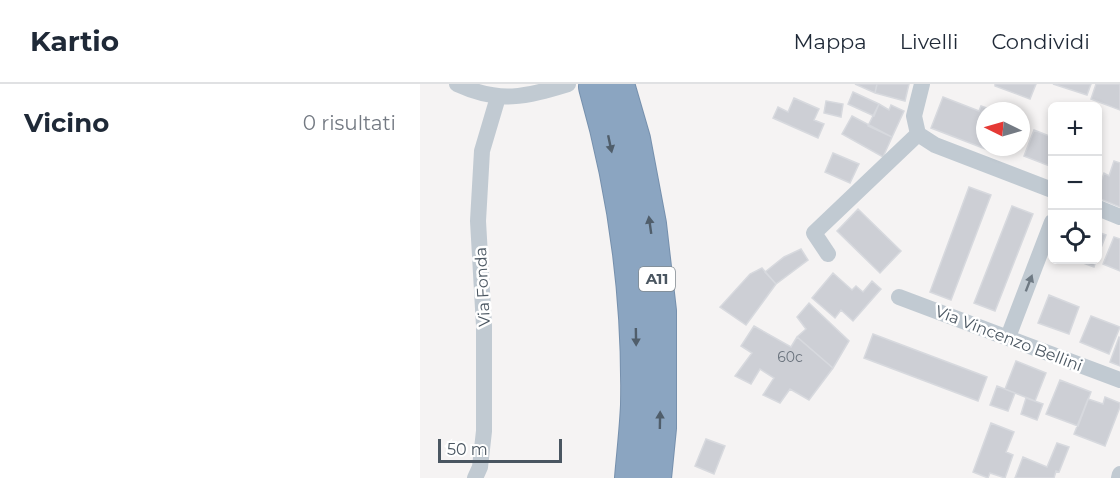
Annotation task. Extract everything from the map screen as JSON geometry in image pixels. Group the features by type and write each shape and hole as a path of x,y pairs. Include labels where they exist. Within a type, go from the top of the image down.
{"highway":[{"name":"A11","path":"594,85 606,125 624,208 632,271 636,330 637,407 631,478"},
{"name":"A11","path":"594,85 634,139 650,224 660,311 660,428 655,478"}],"street":[{"path":"457,84 498,97 521,97 550,90 594,85"},
{"path":"922,84 914,116 918,134 935,145 1048,188"},
{"name":"Via Fonda","path":"475,478 480,467 484,431 484,326 478,220 482,151 498,97"},
{"path":"828,254 814,233 918,134"},
{"path":"1102,210 1120,217"},
{"path":"1008,337 1048,235"},
{"name":"Via Vincenzo Bellini","path":"899,297 1120,380"}],"building":[{"path":"855,84 877,84 875,93"},
{"path":"877,84 909,84 905,101 875,93"},
{"path":"995,84 1036,84 1030,99 995,86"},
{"path":"1053,84 1091,84 1087,95"},
{"path":"1096,84 1120,84 1120,110 1091,99"},
{"path":"853,92 879,104 874,116 848,104"},
{"path":"943,97 976,110 976,145 931,128"},
{"path":"794,98 819,109 814,120 824,124 818,138 773,118 778,107 788,112"},
{"path":"826,101 843,104 841,117 824,113"},
{"path":"879,104 889,110 891,105 904,111 892,137 868,126"},
{"path":"852,116 892,137 883,157 842,134"},
{"path":"1034,130 1048,135 1048,165 1024,156 1030,156 1030,140"},
{"path":"833,153 859,164 850,183 825,172"},
{"path":"1114,161 1120,163 1120,207 1102,200 1102,179 1104,173 1109,176"},
{"path":"969,187 991,195 951,300 930,292"},
{"path":"1012,206 1033,214 995,311 974,303"},
{"path":"858,209 901,251 880,273 837,231"},
{"path":"1102,234 1106,235 1102,246"},
{"path":"1114,237 1120,239 1120,271 1103,264"},
{"path":"801,249 808,260 776,284 765,272 784,257"},
{"path":"762,268 776,284 746,325 720,307 750,274"},
{"path":"833,273 852,290 856,286 863,292 872,281 881,289 853,321 841,310 835,318 812,298"},
{"path":"1049,295 1079,307 1069,334 1038,323"},
{"path":"809,303 849,341 833,368 797,337 806,329 797,317"},
{"path":"1091,316 1120,327 1109,354 1080,342"},
{"path":"754,326 791,347 797,337 833,368 809,400 790,389 780,403 763,395 774,378 760,369 751,384 735,376 752,353 741,346"},
{"path":"873,334 987,377 978,401 864,358"},
{"path":"1120,338 1120,366 1110,362"},
{"path":"1016,361 1046,373 1035,401 1005,389"},
{"path":"1060,380 1091,392 1078,426 1046,414"},
{"path":"997,386 1015,393 1008,411 990,405"},
{"path":"1105,397 1120,403 1120,407 1105,446 1074,434 1088,399 1103,404"},
{"path":"1026,398 1043,404 1037,420 1021,414"},
{"path":"991,423 1014,432 1006,452 1013,455 1005,478 990,473 988,478 973,472"},
{"path":"706,439 725,446 714,474 695,466"},
{"path":"1057,443 1069,447 1059,472 1056,471 1054,478 1015,478 1023,457 1047,467"}]}
